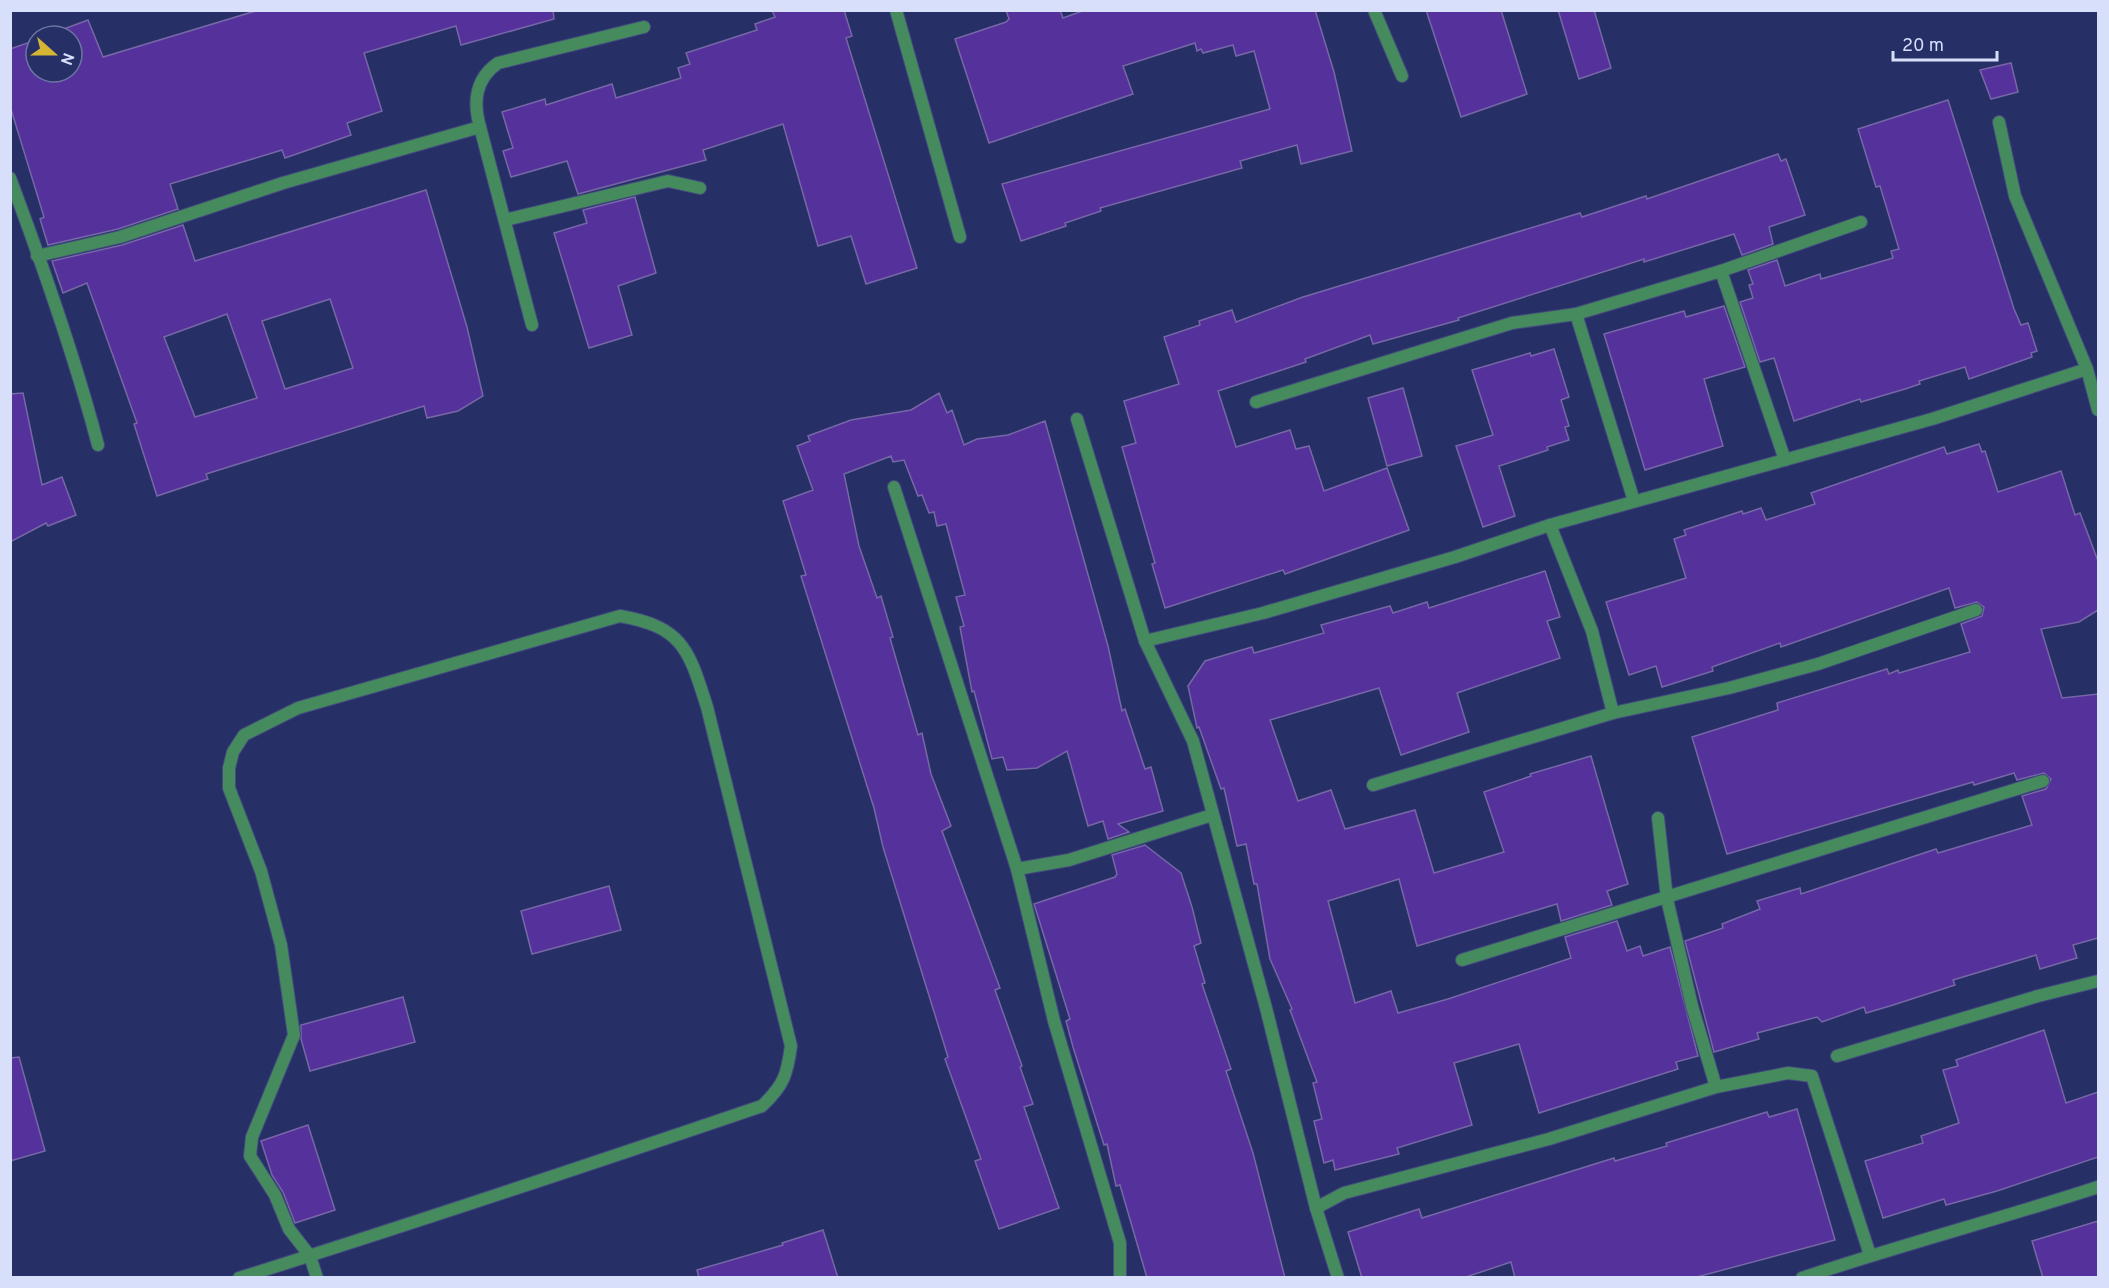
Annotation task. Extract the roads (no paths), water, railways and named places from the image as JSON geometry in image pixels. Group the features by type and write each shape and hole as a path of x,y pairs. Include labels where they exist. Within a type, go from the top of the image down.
{"street":[{"path":"896,10 960,237"},
{"path":"1374,10 1402,76"},
{"path":"532,325 475,100 485,74 498,63 644,27"},
{"path":"1999,122 2015,196 2087,369 2098,410"},
{"path":"37,256 120,237 284,183 480,127"},
{"path":"10,178 58,308 98,445"},
{"path":"505,220 669,181 700,188"},
{"path":"1256,402 1512,323 1576,314 1721,271 1862,222"},
{"path":"1721,271 1785,460"},
{"path":"1576,314 1634,501"},
{"path":"1145,641 1286,606 1455,557 1550,525 1932,419 2087,369"},
{"path":"1077,419 1145,641 1193,741 1266,1008 1316,1208 1338,1278"},
{"path":"894,487 1017,869 1054,1022 1120,1243 1120,1278"},
{"path":"1550,525 1592,631 1613,713"},
{"path":"1373,785 1613,713 1729,688 1818,664 1976,610"},
{"path":"239,1278 310,1256 762,1106 782,1085 787,1074 791,1046 707,707 692,658 673,635 648,621 620,616 298,708 244,735 234,752 229,768 230,788 261,871 281,945 294,1035 252,1137 250,1156 275,1195 289,1229 310,1256 317,1278"},
{"path":"1462,960 1667,899 2043,781"},
{"path":"1017,869 1069,860 1212,815"},
{"path":"1658,818 1667,899 1692,1005 1716,1087"},
{"path":"1837,1056 2038,996 2098,981"},
{"path":"1316,1208 1344,1193 1549,1139 1716,1087 1788,1072 1812,1076 1870,1255"},
{"path":"1802,1278 1870,1255 1980,1226 2098,1187"}]}
